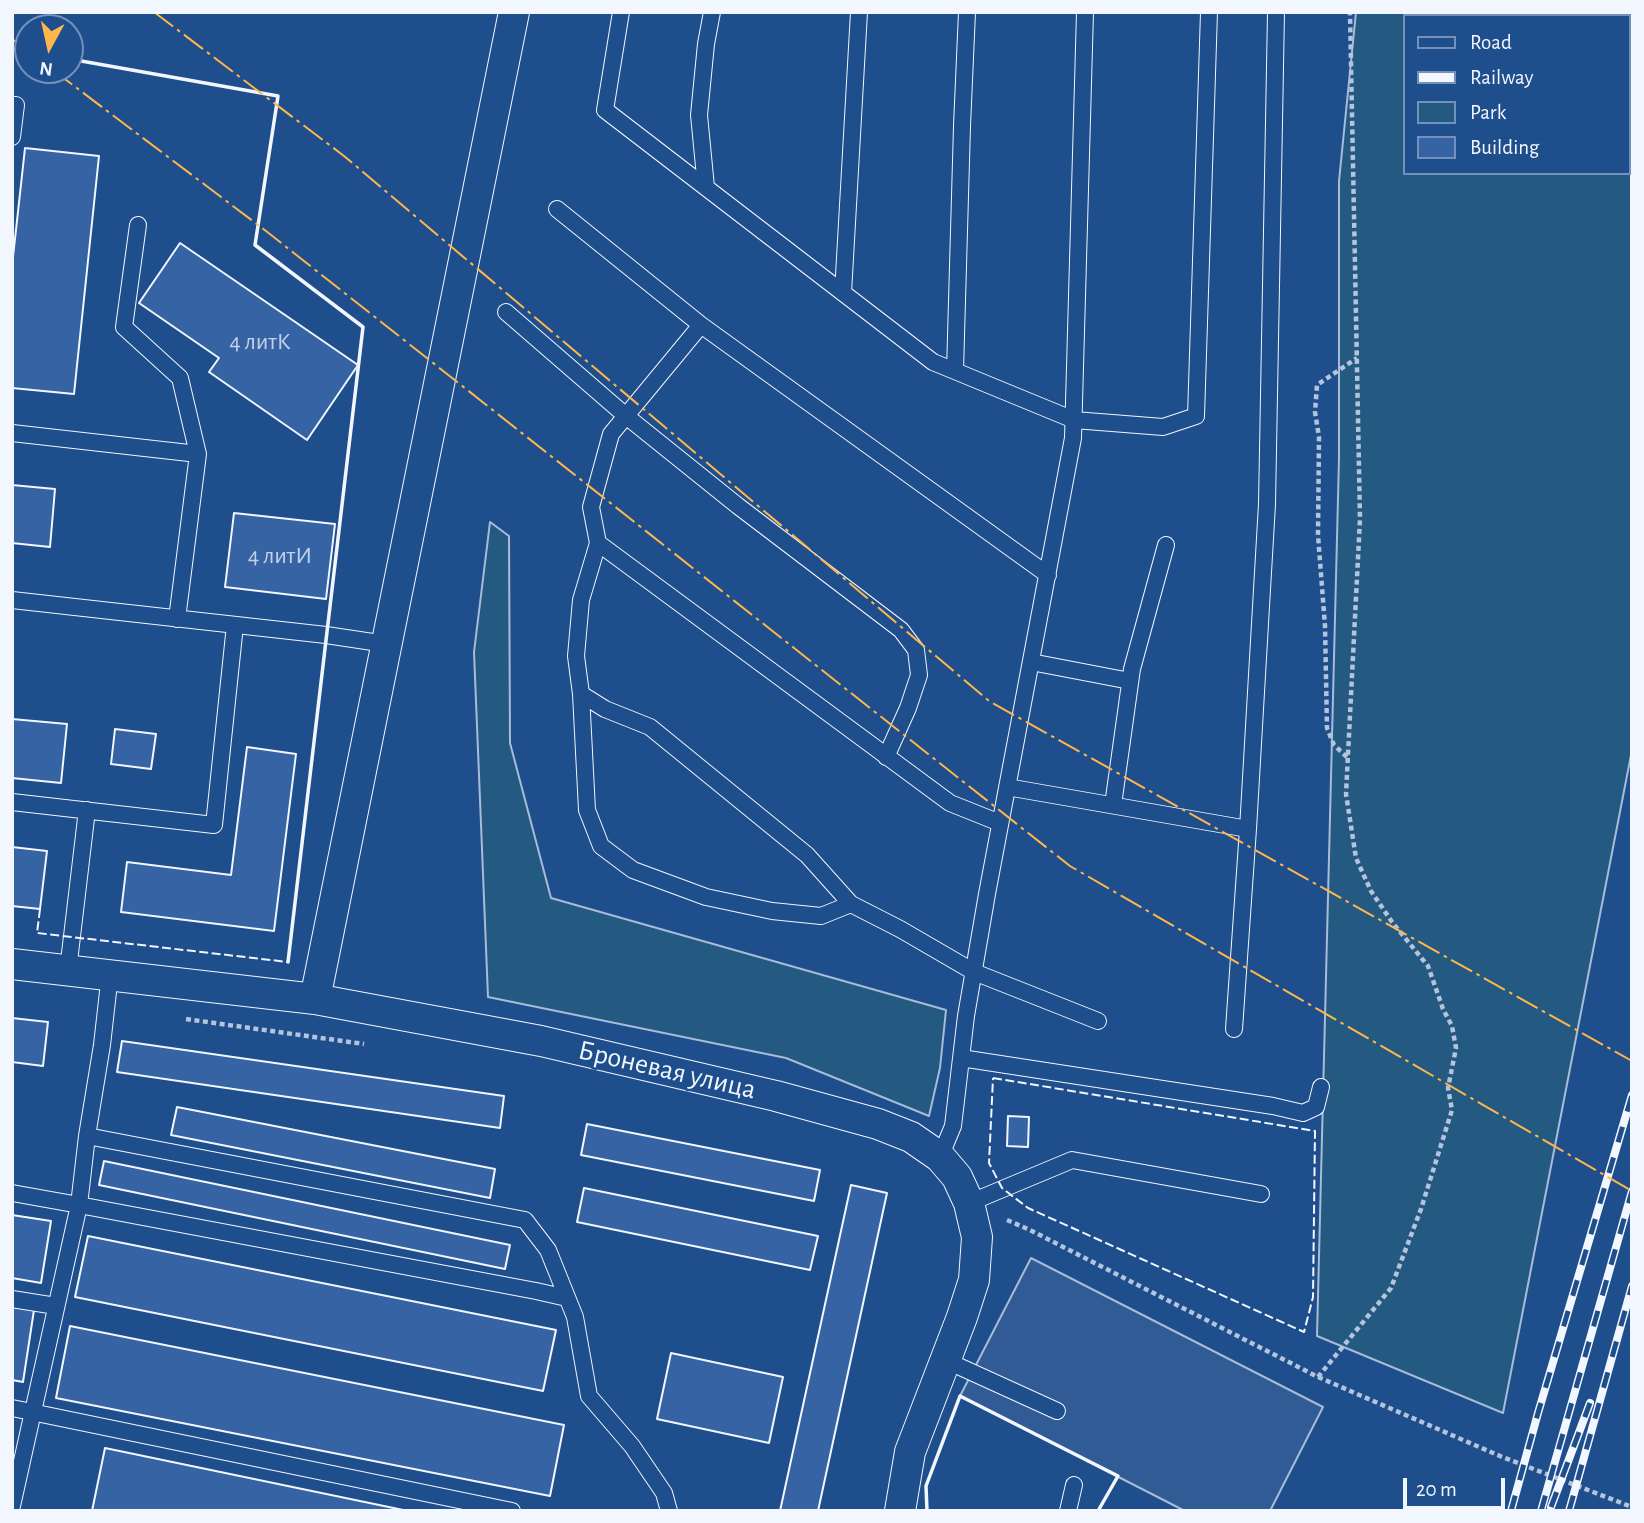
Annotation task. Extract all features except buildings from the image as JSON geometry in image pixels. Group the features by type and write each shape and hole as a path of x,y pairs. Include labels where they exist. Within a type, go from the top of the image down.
{"street":[{"path":"315,999 514,12"},
{"name":"Броневая улица","path":"12,964 315,999 541,1041 776,1096 878,1124 911,1137 940,1157 957,1177 969,1203 977,1237 974,1280 910,1452 900,1511"}],"lane":[{"path":"621,12 605,110 933,362 1074,420 1163,427 1196,416 1209,12"},
{"path":"706,187 699,115 712,12"},
{"path":"843,293 859,12"},
{"path":"956,371 967,12"},
{"path":"940,1157 953,1126 974,972 1073,438 1085,12"},
{"path":"1234,1029 1267,504 1276,12"},
{"path":"12,105 16,106 12,137"},
{"path":"556,209 701,325 1048,575"},
{"path":"138,225 124,327 180,378 198,454 177,619"},
{"path":"506,312 626,416 738,506 901,630 916,650 919,675 908,708 886,757"},
{"path":"701,325 611,434 591,508 598,543 581,600 576,656 581,694 587,810 601,846 634,870 706,897 772,911 821,916 851,904"},
{"path":"12,433 198,454"},
{"path":"598,543 950,803 1000,824"},
{"path":"1113,805 1132,669 1166,545"},
{"path":"12,600 386,644"},
{"path":"12,802 214,825 235,625"},
{"path":"1031,662 1130,681"},
{"path":"581,694 605,709 650,727 807,855 851,904 974,972 1098,1021"},
{"path":"1007,787 1248,829"},
{"path":"68,970 87,810"},
{"path":"12,1506 79,1205 110,975"},
{"path":"961,1058 1303,1112 1316,1107 1321,1087"},
{"path":"87,1136 525,1220 548,1250 575,1317 589,1396 638,1455 664,1493 668,1511"},
{"path":"969,1203 1072,1160 1261,1195"},
{"path":"12,1193 567,1298"},
{"path":"12,1299 57,1306"},
{"path":"945,1360 1057,1411"},
{"path":"12,1408 512,1511"},
{"path":"1068,1511 1074,1485"}],"path":[{"path":"1318,1377 1391,1288 1421,1209 1452,1110 1448,1088 1456,1048 1452,1026 1428,966 1378,902 1356,858 1346,794 1360,519 1350,12"},
{"path":"1348,758 1334,745 1327,728 1315,412 1317,385 1357,358"},
{"path":"184,1019 369,1045"},
{"path":"969,1203 1030,1230 1318,1377 1500,1456 1632,1507"}],"green space":[{"path":"1356,12 1632,12 1632,750 1503,1413 1317,1336 1339,458 1339,181"},
{"path":"490,522 509,536 510,743 551,898 946,1010 940,1068 929,1116 786,1058 488,997 474,652"}],"shaded area":[{"path":"1031,1258 1323,1407 1270,1511 1185,1511 960,1396"}],"railway":[{"path":"1511,1511 1632,1095"},
{"path":"1541,1511 1632,1191"},
{"path":"1569,1511 1632,1286"},
{"path":"1551,1507 1590,1403"}],"fence":[{"path":"40,909 37,933 288,962"},
{"path":"993,1078 1315,1131 1313,1297 1304,1332 1028,1208 1002,1188 989,1163 993,1078"}],"wall":[{"path":"84,61 278,96 255,245 363,327 288,962"},
{"path":"927,1511 926,1486 960,1396 1118,1476 1098,1511"}],"power":[{"path":"154,12 344,156 989,701 1632,1061"},
{"path":"72,84 266,231 1070,866 1632,1191"}]}
